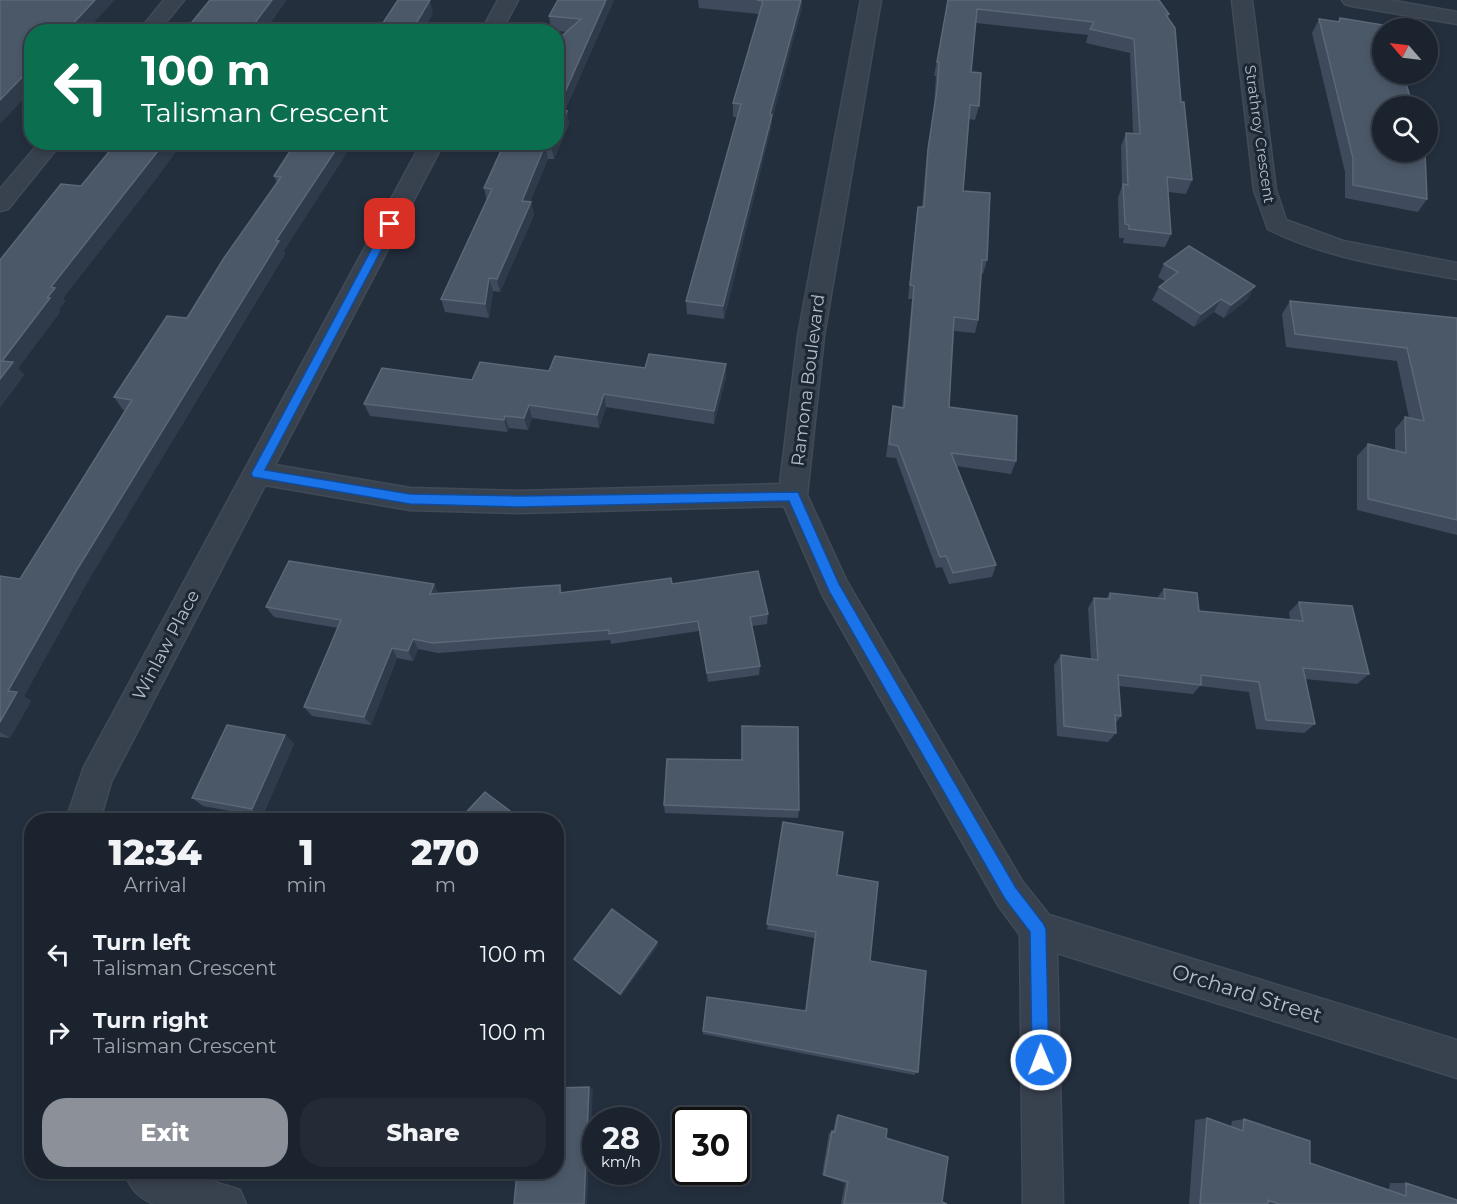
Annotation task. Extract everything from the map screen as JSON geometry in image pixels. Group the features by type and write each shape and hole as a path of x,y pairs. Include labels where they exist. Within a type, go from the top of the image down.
{"street":[{"path":"154,24 174,0"},
{"path":"495,24 508,0"},
{"name":"Ramona Boulevard","path":"793,495 811,336 871,0"},
{"name":"Strathroy Crescent","path":"1242,0 1265,190 1276,224 1300,237 1323,244 1457,271"},
{"path":"1352,0 1457,18"},
{"path":"0,204 45,150"},
{"name":"Winlaw Place","path":"85,813 96,778 429,150"},
{"path":"257,473 410,499 519,502 793,495 834,587 1010,893 1038,929 1043,1204"},
{"name":"Orchard Street","path":"1038,929 1457,1059"},
{"path":"150,1179 155,1184 226,1204"}],"building":[{"path":"0,0 95,0 72,24 24,24 24,75 0,100"},
{"path":"210,0 272,0 254,24 190,24"},
{"path":"398,0 430,0 416,24 382,24"},
{"path":"558,0 606,0 564,94 564,34 581,19 549,16"},
{"path":"757,0 801,0 770,114 772,115 723,306 686,301 741,104 733,103 763,1"},
{"path":"948,0 1159,0 1175,28 1181,102 1184,102 1192,180 1167,177 1171,234 1129,229 1129,225 1125,224 1123,184 1128,185 1126,133 1140,134 1134,39 1090,29 1094,22 977,9 971,72 981,73 979,106 970,105 963,191 990,193 987,260 982,260 978,320 954,317 949,407 1017,416 1016,461 951,453 996,565 953,573 946,556 940,557 898,446 889,444 893,406 904,408 914,286 910,285 918,207 924,207 928,149 937,90 939,62 937,62"},
{"path":"1340,18 1372,23 1372,84 1406,84 1410,96 1372,96 1372,162 1425,162 1427,199 1353,185 1353,158 1319,19 1339,22"},
{"path":"110,150 159,150 51,287 55,288 47,298 50,298 2,361 13,362 0,379 0,260 61,184 81,186"},
{"path":"291,150 336,150 276,240 279,241 78,568 8,691 17,692 0,722 0,576 20,579 132,400 114,397 167,316 187,318 224,258 281,177 274,176"},
{"path":"501,150 543,150 522,201 531,202 497,279 489,278 485,304 441,299 492,189 484,188"},
{"path":"1189,246 1255,286 1231,305 1221,299 1201,314 1159,287 1178,272 1164,264"},
{"path":"1290,301 1457,318 1457,520 1368,499 1368,444 1406,453 1405,417 1424,421 1407,348 1295,334"},
{"path":"649,354 726,364 714,411 604,394 597,415 529,405 524,418 505,416 504,420 364,404 382,368 472,380 480,362 549,371 555,356 645,368"},
{"path":"289,561 434,584 430,594 560,585 560,593 671,578 672,584 758,571 768,614 750,617 760,666 707,673 698,621 609,634 609,630 433,643 413,639 408,651 392,648 364,717 304,707 341,620 266,607"},
{"path":"1164,589 1197,593 1199,611 1303,621 1299,602 1352,606 1369,674 1303,668 1315,724 1266,720 1259,682 1201,675 1201,685 1118,675 1121,716 1115,715 1116,733 1064,726 1061,655 1098,660 1094,598 1110,599 1110,593 1165,599"},
{"path":"227,725 285,735 252,809 192,798"},
{"path":"742,726 798,727 799,810 664,805 667,759 742,760"},
{"path":"485,792 513,813 466,813"},
{"path":"783,822 843,832 837,875 878,882 870,961 926,971 918,1072 703,1031 707,997 806,1011 816,932 767,924"},
{"path":"612,909 657,942 620,994 574,959"},
{"path":"589,1087 588,1107 582,1107 584,1204 514,1204 516,1179 564,1179 564,1088"},
{"path":"838,1115 887,1129 886,1138 948,1157 942,1202 947,1204 844,1204 848,1182 824,1175 832,1131 835,1132"},
{"path":"1207,1118 1243,1131 1244,1119 1310,1141 1310,1163 1406,1196 1406,1183 1457,1200 1457,1204 1279,1204 1268,1200 1268,1204 1200,1204"}],"route":[{"path":"390,224 257,473 410,499 519,502 793,495 834,587 1010,893 1038,929 1041,1060"}]}
